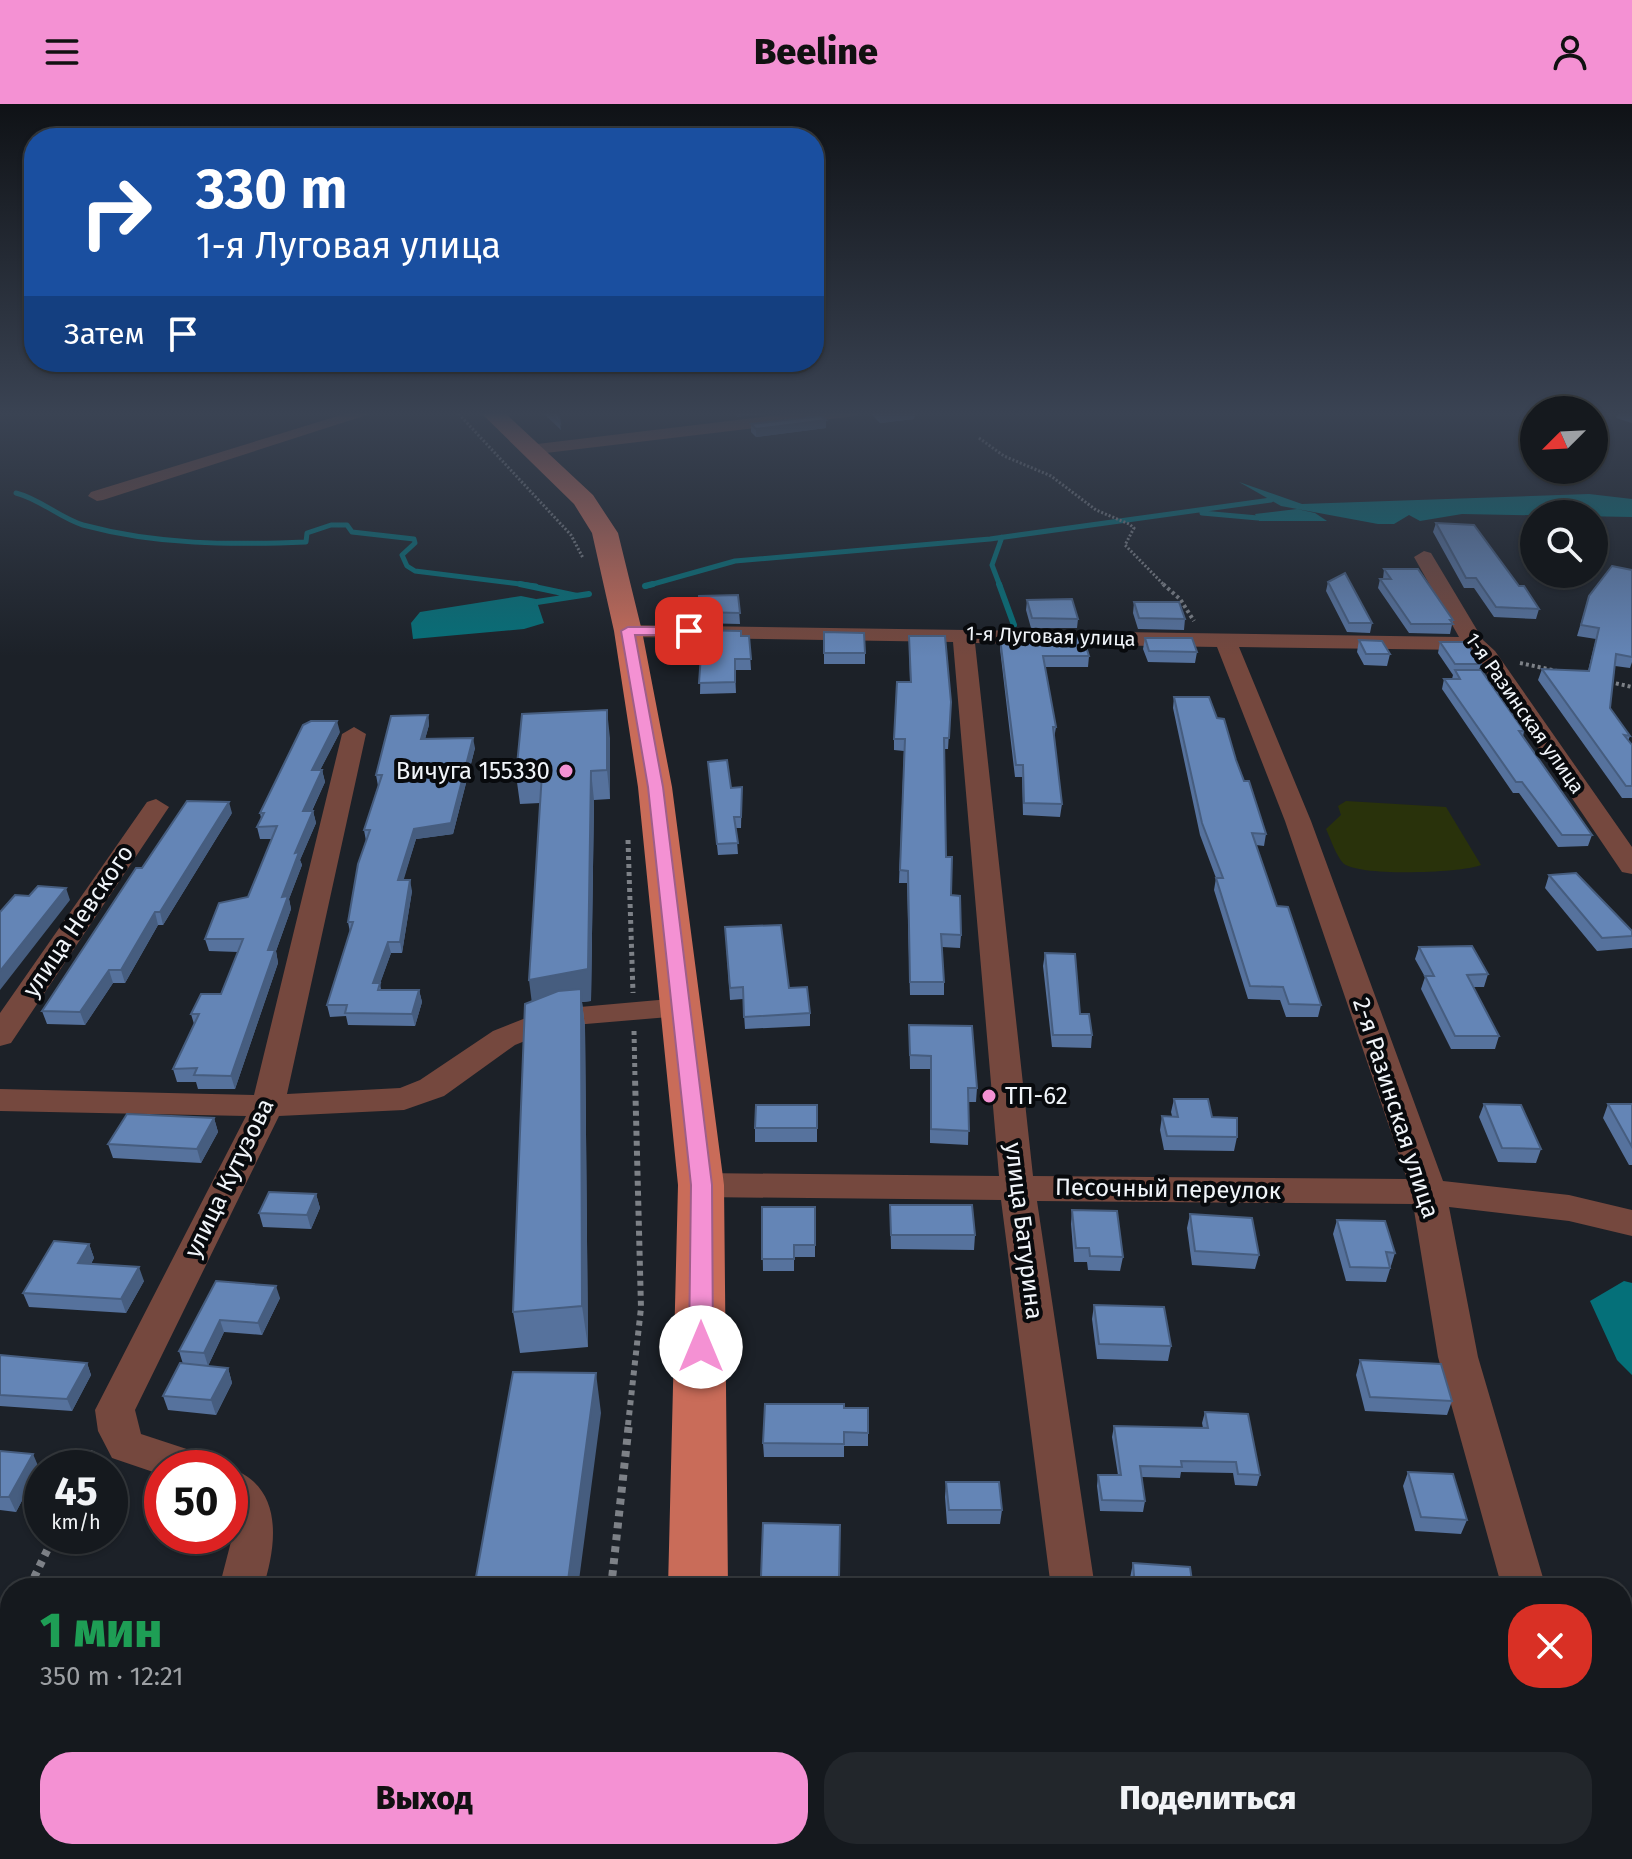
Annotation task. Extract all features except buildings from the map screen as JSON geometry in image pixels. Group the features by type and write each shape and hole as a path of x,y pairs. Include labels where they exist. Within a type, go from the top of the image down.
{"main road":[{"path":"576,493 605,533 628,631 655,787 701,1185 698,1578"}],"street":[{"path":"97,496 107,493"},
{"name":"1-я Разинская улица","path":"1424,557 1480,650 1632,866"},
{"name":"1-я Луговая улица","path":"628,631 963,634 1480,650"},
{"name":"улица Батурина","path":"963,634 1017,1187 1072,1578"},
{"name":"2-я Разинская улица","path":"1213,640 1298,821 1429,1192 1458,1357 1521,1578"},
{"name":"улица Кутузова","path":"144,1452 127,1446 118,1431 115,1410 268,1106 354,734"},
{"name":"улица Невского","path":"0,1036 156,807"},
{"path":"0,1100 268,1106 404,1099 432,1088 479,1053 530,1027 578,1014 681,1007"},
{"name":"Песочный переулок","path":"701,1185 1429,1192 1569,1208 1632,1223"},
{"path":"244,1578 256,1533 248,1507"}],"path":[{"path":"532,493 571,535 587,565"},
{"path":"1073,493 1095,509 1121,516 1129,522 1134,528 1125,545 1132,558 1187,604 1213,640"},
{"path":"1480,650 1559,671"},
{"path":"1603,681 1632,687"},
{"path":"612,1578 641,1308 627,831"},
{"path":"34,1578 45,1554"}],"green space":[{"path":"1346,801 1446,807 1481,865 1453,870 1388,872 1343,863 1326,829 1341,815 1338,806"}],"water":[{"path":"1258,493 1270,493 1302,504 1589,494 1632,499 1632,517 1608,517 1608,500 1520,500 1520,515 1462,514 1420,521 1409,515 1394,524 1378,524 1281,506"},
{"path":"1297,509 1315,513 1327,521 1259,521 1255,514"},
{"path":"521,596 536,599 544,623 524,629 413,639 411,623 420,612"},
{"path":"1624,1281 1632,1283 1632,1375 1617,1360 1590,1301"}],"waterway":[{"path":"16,493 83,525 166,540 306,542 307,533 331,525 347,525 352,532 414,539 415,543 402,555 407,566 415,571 520,584"},
{"path":"1002,537 1271,500"},
{"path":"1202,513 1258,518"},
{"path":"646,586 735,561 1002,537"},
{"path":"1000,586 992,565 1002,537"},
{"path":"520,584 536,586"},
{"path":"520,584 577,596"},
{"path":"645,586 653,584"},
{"path":"999,584 1014,625"},
{"path":"577,596 589,594"},
{"path":"537,602 577,596"}],"place":[{"name":"Вичуга 155330","path":"566,771"},
{"name":"ТП-62","path":"989,1096"}],"route":[{"path":"689,631 628,631 655,787 701,1185 701,1347"}]}
